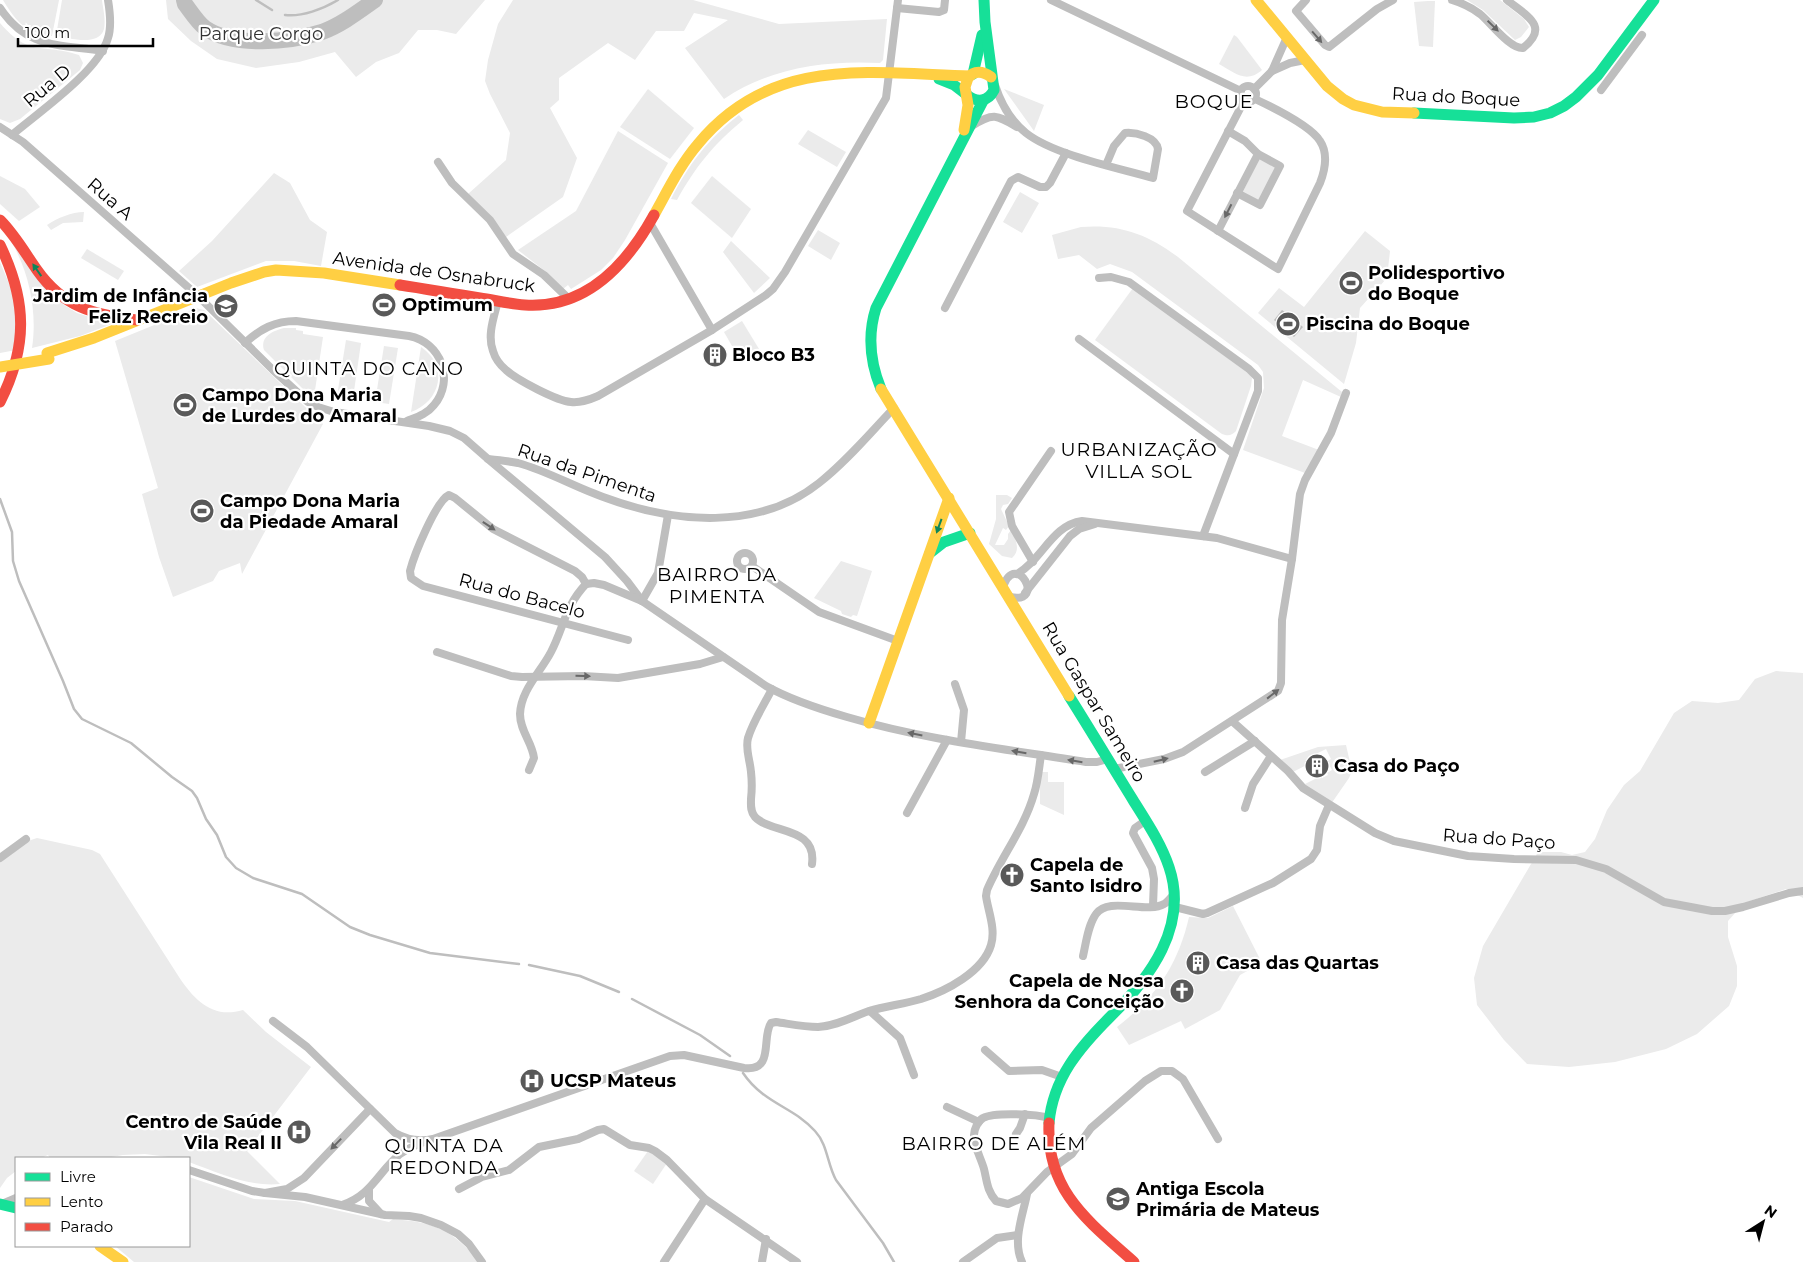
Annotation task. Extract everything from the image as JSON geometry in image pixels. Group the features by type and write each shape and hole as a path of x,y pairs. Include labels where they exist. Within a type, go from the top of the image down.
{"main road":[{"path":"961,142 984,100 994,90 984,22 984,0"},
{"name":"Rua do Boque","path":"1256,0 1322,81 1349,103 1366,109 1395,112 1514,118 1538,117 1561,109 1604,76 1654,1"},
{"path":"961,142 968,110 968,95 965,84 971,75 984,22"},
{"name":"Avenida de Osnabruck","path":"0,361 48,356 198,296 259,274 284,270 324,274 533,305 570,300 591,290 609,276 627,257 650,223 690,153 712,128 741,105 770,89 813,75 844,72 971,75"},
{"path":"971,75 980,72 992,79"},
{"path":"928,75 950,83 975,100 984,100"},
{"name":"Rua Gaspar Sameiro","path":"961,142 873,314 870,332 872,362 880,384 894,408 1146,821 1166,859 1175,893 1175,907 1165,947 1154,968 1133,994 1081,1047 1062,1077 1055,1093 1049,1118 1049,1148 1063,1190 1077,1209 1134,1262"},
{"path":"0,220 19,241 44,280 63,298 73,305 93,313 139,320"},
{"path":"0,245 9,263 16,285 22,307 23,324 15,370 0,402"},
{"path":"0,367 48,356"},
{"path":"869,723 949,498"},
{"path":"930,553 944,542 970,533"},
{"path":"1,1204 15,1208"},
{"path":"101,1247 122,1262"}],"street":[{"name":"Rua D","path":"12,135 85,74 103,51 110,29 108,0"},
{"path":"498,301 491,341 494,354 502,366 510,374 559,399 574,402 589,400 598,396 712,330 761,299 780,280 885,101 888,92 897,4 939,12 944,10 946,0"},
{"path":"1051,0 1241,91"},
{"path":"1306,0 1296,10 1328,47 1377,9 1393,0"},
{"path":"1452,0 1478,12 1514,46 1523,48 1535,35 1536,25 1507,0"},
{"path":"0,8 14,26 35,40 103,51"},
{"path":"1601,90 1604,76 1642,35"},
{"path":"1272,71 1287,37"},
{"path":"1254,89 1272,71 1290,63 1305,60"},
{"path":"992,79 1006,111"},
{"path":"1247,86 1254,89 1255,99 1251,102 1244,101 1240,96 1241,91 1247,86"},
{"path":"1244,101 1187,212 1278,269 1323,174 1324,150 1318,138 1286,115 1255,99"},
{"path":"984,100 998,105 1024,130"},
{"path":"970,128 984,118 995,116 1024,130 1041,142 1066,153 1153,178 1158,149 1157,144 1143,136 1125,133 1114,146 1106,164"},
{"name":"Rua A","path":"0,127 12,135 198,296"},
{"path":"1227,134 1245,141 1258,154 1280,166 1260,205 1237,193"},
{"path":"944,308 1011,180 1018,177 1040,187 1046,187 1050,184 1066,153"},
{"path":"1218,231 1258,154"},
{"path":"438,162 452,183 494,225 513,254 544,275 570,300"},
{"path":"650,223 712,330"},
{"path":"1099,278 1111,277 1129,282 1256,375 1259,382 1258,391 1203,536"},
{"path":"198,296 312,405 334,412 405,422 444,430 461,436 473,444 488,459 605,557 642,601"},
{"path":"245,342 259,331 283,321 381,332 421,340 432,347 440,359 444,375 444,386 433,406 419,416 405,422"},
{"path":"1079,339 1234,454"},
{"path":"529,770 534,758 522,728 520,714 523,698 549,655 573,598 586,584 594,583 604,585 642,601 772,689 812,706 869,723 947,740 1089,763 1111,764 1164,759 1176,755 1279,690 1281,683 1282,620 1292,559 1298,502 1302,486 1331,433 1346,393"},
{"name":"Rua da Pimenta","path":"488,459 517,463 618,503 668,515 734,518 774,509 818,484 838,467 894,408"},
{"path":"1033,562 1012,526 1008,512 1051,451"},
{"name":"Rua do Bacelo","path":"586,584 580,574 571,568 487,526 451,495 447,495 443,499 431,519 409,575 423,586 628,640"},
{"path":"642,601 658,571 668,515"},
{"path":"996,576 1003,578 1013,575 1033,562 1062,528 1070,523 1082,521 1203,536 1225,540 1292,559"},
{"path":"1013,575 1009,597 1014,598 1024,595 1061,547 1079,530 1098,523"},
{"path":"1052,540 1059,540 1061,547"},
{"path":"752,566 819,612 898,641"},
{"path":"1013,575 1024,577 1028,583 1024,595"},
{"path":"437,652 511,676 534,677 583,676 614,678 700,664 723,657"},
{"path":"955,684 964,710 961,742"},
{"path":"772,689 752,727 747,742 752,778 750,807 753,814 759,820 790,831 803,840 811,851 812,864"},
{"name":"Rua do Paço","path":"1232,721 1289,772 1301,786 1375,833 1398,843 1458,855 1560,859 1584,862 1606,869 1658,899 1678,905 1712,910 1725,910 1803,891"},
{"path":"907,813 947,740"},
{"path":"1205,772 1255,741"},
{"path":"399,1155 433,1138 670,1056 684,1055 751,1068 759,1064 764,1057 767,1050 768,1028 771,1024 776,1022 820,1026 870,1011 921,999 942,990 969,973 991,947 993,933 986,896 987,890 1012,844 1030,805 1035,790 1041,755"},
{"path":"1245,808 1254,784 1271,756"},
{"path":"1175,907 1186,908 1203,914 1207,913 1273,883 1308,862 1316,852 1320,826 1329,805"},
{"path":"1146,821 1135,828 1133,833 1152,868 1156,906"},
{"path":"0,858 26,839"},
{"path":"1083,956 1093,920 1100,910 1110,907 1156,906 1166,903 1175,893"},
{"path":"1156,906 1167,911 1173,920"},
{"path":"870,1011 900,1038 914,1075"},
{"path":"273,1021 307,1047 395,1133 401,1144 402,1150 399,1155 369,1188 357,1200 342,1205"},
{"path":"985,1050 1008,1071 1042,1070 1062,1077"},
{"path":"1049,1118 1025,1114 990,1116 983,1118 979,1122 974,1131 974,1139 985,1170 986,1184 996,1201 1005,1204 1016,1202 1027,1194 1054,1167 1072,1154 1091,1128 1145,1081 1155,1074 1166,1070 1178,1074 1187,1085 1218,1139"},
{"path":"947,1108 979,1122"},
{"path":"265,1193 290,1188 304,1178 370,1109"},
{"path":"1016,1134 1025,1114"},
{"path":"458,1189 482,1178 509,1170 539,1147 578,1139 602,1129 609,1131 630,1145 656,1151 705,1199 798,1262"},
{"path":"395,1133 414,1140 433,1138"},
{"path":"190,1170 246,1190 305,1197 381,1214 414,1216 441,1225 462,1238 469,1244 482,1262"},
{"path":"304,1178 301,1189 305,1197"},
{"path":"369,1188 369,1200 381,1214"},
{"path":"1022,1262 1017,1247 1027,1194"},
{"path":"1,1204 15,1198"},
{"path":"664,1262 705,1199"},
{"path":"964,1262 997,1238 1018,1235"},
{"path":"762,1262 766,1239"}],"green space":[{"path":"3,0 59,0 52,36 28,29 13,15"},
{"path":"62,0 102,0 105,22 101,35 90,40 56,36"},
{"name":"Parque Corgo","path":"166,0 485,0 456,34 437,30 418,30 399,53 376,62 356,77 335,52 299,62 256,68 217,59 191,41 168,19"},
{"path":"513,0 693,0 779,24 887,19 883,60 880,63 839,63 799,68 760,80 724,99 685,48 728,20 694,13 684,31 656,31 635,60 608,43 559,78 559,100 550,108 577,158 563,197 506,237 468,194 506,160 510,133 485,81 488,60 498,24"},
{"path":"1467,0 1500,0 1524,19 1529,27 1521,37 1515,40 1483,10"},
{"path":"1435,1 1433,47 1419,46 1414,2"},
{"path":"0,23 10,34 28,45 79,55 83,63 80,70 20,119 10,123 0,119"},
{"path":"1234,35 1262,70 1246,77 1235,74 1219,64"},
{"path":"648,89 694,128 670,159 620,127"},
{"path":"1004,89 1044,105 1034,131"},
{"path":"739,115 743,120 706,157 677,200 671,199 700,153 718,133"},
{"path":"808,130 846,152 837,167 798,144"},
{"path":"618,131 668,163 613,258 601,270 571,289 568,285 563,289 545,271 518,250 576,211"},
{"path":"1260,158 1277,166 1259,202 1242,193"},
{"path":"274,173 290,183 310,220 327,232 321,266 294,261 266,261 197,287 179,271 212,241"},
{"path":"0,176 25,189 40,207 19,221 0,204"},
{"path":"712,176 751,209 732,238 691,203"},
{"path":"1020,192 1039,203 1022,233 1003,222"},
{"path":"84,212 83,222 63,223 51,230 47,225 65,216"},
{"path":"1095,226 1121,229 1144,237 1167,249 1342,392 1341,397 1303,380 1282,436 1319,450 1305,473 1243,450 1264,388 1263,372 1258,365 1132,272 1110,264 1097,269 1079,255 1058,259 1052,235 1081,227"},
{"path":"818,230 840,243 831,260 808,246"},
{"path":"1365,231 1390,251 1387,278 1360,308 1356,343 1344,384 1258,313 1279,288 1304,307"},
{"path":"6,233 64,305 77,313 117,322 80,336 32,348 34,318 29,288 20,259"},
{"path":"731,241 770,278 754,293 723,252"},
{"path":"87,249 124,271 118,280 81,258"},
{"path":"0,262 16,306 16,350 0,353"},
{"path":"1133,288 1252,378 1236,431 1233,434 1222,434 1095,340"},
{"path":"196,308 204,310 323,424 242,574 240,563 219,571 213,581 173,597 159,557 142,494 158,488 115,341"},
{"path":"742,321 759,349 740,360 724,332"},
{"path":"284,328 296,328 296,330 303,331 303,334 323,337 314,397 305,391 264,350 264,341 268,335"},
{"path":"346,340 361,343 353,398 337,396"},
{"path":"384,346 398,348 389,404 375,402"},
{"path":"421,347 430,355 435,364 438,382 435,392 429,400 411,412"},
{"path":"996,495 1007,495 1012,498 1001,509 1009,526 1006,530 1003,528 995,545 1004,545 1011,530 1017,548 1012,558 1002,556 989,544 996,519"},
{"path":"841,561 872,571 857,616 853,615 851,617 842,614 841,611 814,598"},
{"path":"1776,671 1803,673 1803,898 1786,889 1744,903 1728,921 1728,937 1737,966 1737,986 1729,1006 1697,1034 1666,1049 1615,1062 1569,1067 1527,1064 1504,1040 1477,1005 1474,978 1483,946 1538,852 1561,852 1572,855 1585,852 1595,839 1607,810 1624,785 1640,771 1674,713 1692,701 1718,703 1739,700 1755,679"},
{"path":"1346,745 1352,771 1331,804 1303,785 1321,776 1322,778 1328,775 1327,773 1332,770 1327,761 1331,759 1326,749 1316,754 1318,759 1293,772 1280,760 1318,747"},
{"path":"1040,772 1048,772 1048,782 1064,782 1064,815 1040,804"},
{"path":"37,838 92,850 100,854 179,977 192,994 214,1010 232,1012 243,1010 266,1032 311,1067 247,1151 280,1184 256,1183 223,1175 190,1162 190,1157 145,1154 112,1157 49,1157 48,1155 43,1157 15,1157 15,1172 7,1178 0,1188 0,861 28,841"},
{"path":"1233,906 1262,963 1240,975 1220,1010 1185,1029 1181,1021 1129,1045 1117,1027 1143,1004 1163,979 1179,950 1189,917 1208,918"},
{"path":"648,1151 667,1163 653,1184 634,1171"},
{"path":"190,1177 254,1199 295,1201 389,1222 393,1219 407,1220 431,1225 461,1242 479,1262 134,1262 116,1247 190,1247"}],"shaded area":[{"name":"Piscina do Boque","path":"1282,310 1303,327 1294,337 1274,320"}],"waterway":[{"path":"184,0 192,14 205,28 217,34 246,41 279,40 309,36 322,32 343,22 375,0"},
{"path":"256,0 272,10"},
{"path":"285,15 312,12 338,0"},
{"path":"0,499 12,532 13,561 19,581 74,709 82,719 131,743 192,791 206,819 217,835 226,857 236,868 253,878 302,894 350,927 370,935 430,953 519,964"},
{"path":"529,965 580,976 619,992"},
{"path":"632,999 700,1035 730,1056"},
{"path":"743,1073 760,1092 798,1116 819,1136 823,1142 836,1180 883,1243 894,1262"}],"traffic: fast":[{"path":"967,95 971,98 982,100 989,97 994,90 984,0"},
{"path":"1414,113 1514,118 1534,117 1550,113 1576,97 1598,75 1654,0"},
{"path":"973,74 982,35"},
{"path":"939,79 954,85 967,95"},
{"path":"881,389 874,369 871,349 871,329 876,308 983,101"},
{"path":"930,553 944,542 970,533"},
{"path":"1049,1123 1056,1092 1070,1064 1088,1040 1125,1002 1152,968 1170,930 1174,910 1174,889 1169,867 1162,849 1069,696"},
{"path":"0,1204 15,1208"}],"traffic: slow":[{"path":"1256,0 1327,86 1343,99 1354,105 1382,112 1414,113"},
{"path":"964,130 968,105 965,87 968,78 970,75 979,72 991,77"},
{"path":"654,215 680,169 698,144 727,115 757,95 790,83 824,76 859,73 970,76"},
{"path":"47,353 94,338 231,283 264,272 276,270 324,273 400,285"},
{"path":"0,367 49,359"},
{"path":"881,389 1069,696"},
{"path":"869,723 949,498"},
{"path":"101,1247 123,1262"}],"traffic: jam":[{"path":"400,285 525,305 547,304 567,300 586,291 617,266 631,250 654,215"},
{"path":"0,220 47,283 58,293 69,301 93,312 137,320"},
{"path":"0,245 15,285 21,324 16,362 0,402"},
{"path":"1049,1123 1050,1147 1062,1186 1086,1218 1134,1262"}],"place":[{"name":"Polidesportivo do Boque","path":"1351,283"},
{"name":"Optimum","path":"384,305"},
{"name":"Jardim de Infância Feliz Recreio","path":"226,306"},
{"name":"Piscina do Boque","path":"1288,324"},
{"name":"Bloco B3","path":"715,355"},
{"name":"Campo Dona Maria de Lurdes do Amaral","path":"185,405"},
{"name":"Campo Dona Maria da Piedade Amaral","path":"202,511"},
{"name":"Casa do Paço","path":"1317,766"},
{"name":"Capela de Santo Isidro","path":"1012,875"},
{"name":"Casa das Quartas","path":"1198,963"},
{"name":"Capela de Nossa Senhora da Conceição","path":"1182,991"},
{"name":"UCSP Mateus","path":"532,1081"},
{"name":"Centro de Saúde Vila Real II","path":"299,1132"},
{"name":"Antiga Escola Primária de Mateus","path":"1118,1199"}],"district":[{"name":"BOQUE","path":"1214,101"},
{"name":"QUINTA DO CANO","path":"369,368"},
{"name":"URBANIZAÇÃO VILLA SOL","path":"1139,460"},
{"name":"BAIRRO DA PIMENTA","path":"717,585"},
{"name":"BAIRRO DE ALÉM","path":"994,1143"},
{"name":"QUINTA DA REDONDA","path":"444,1156"}]}
